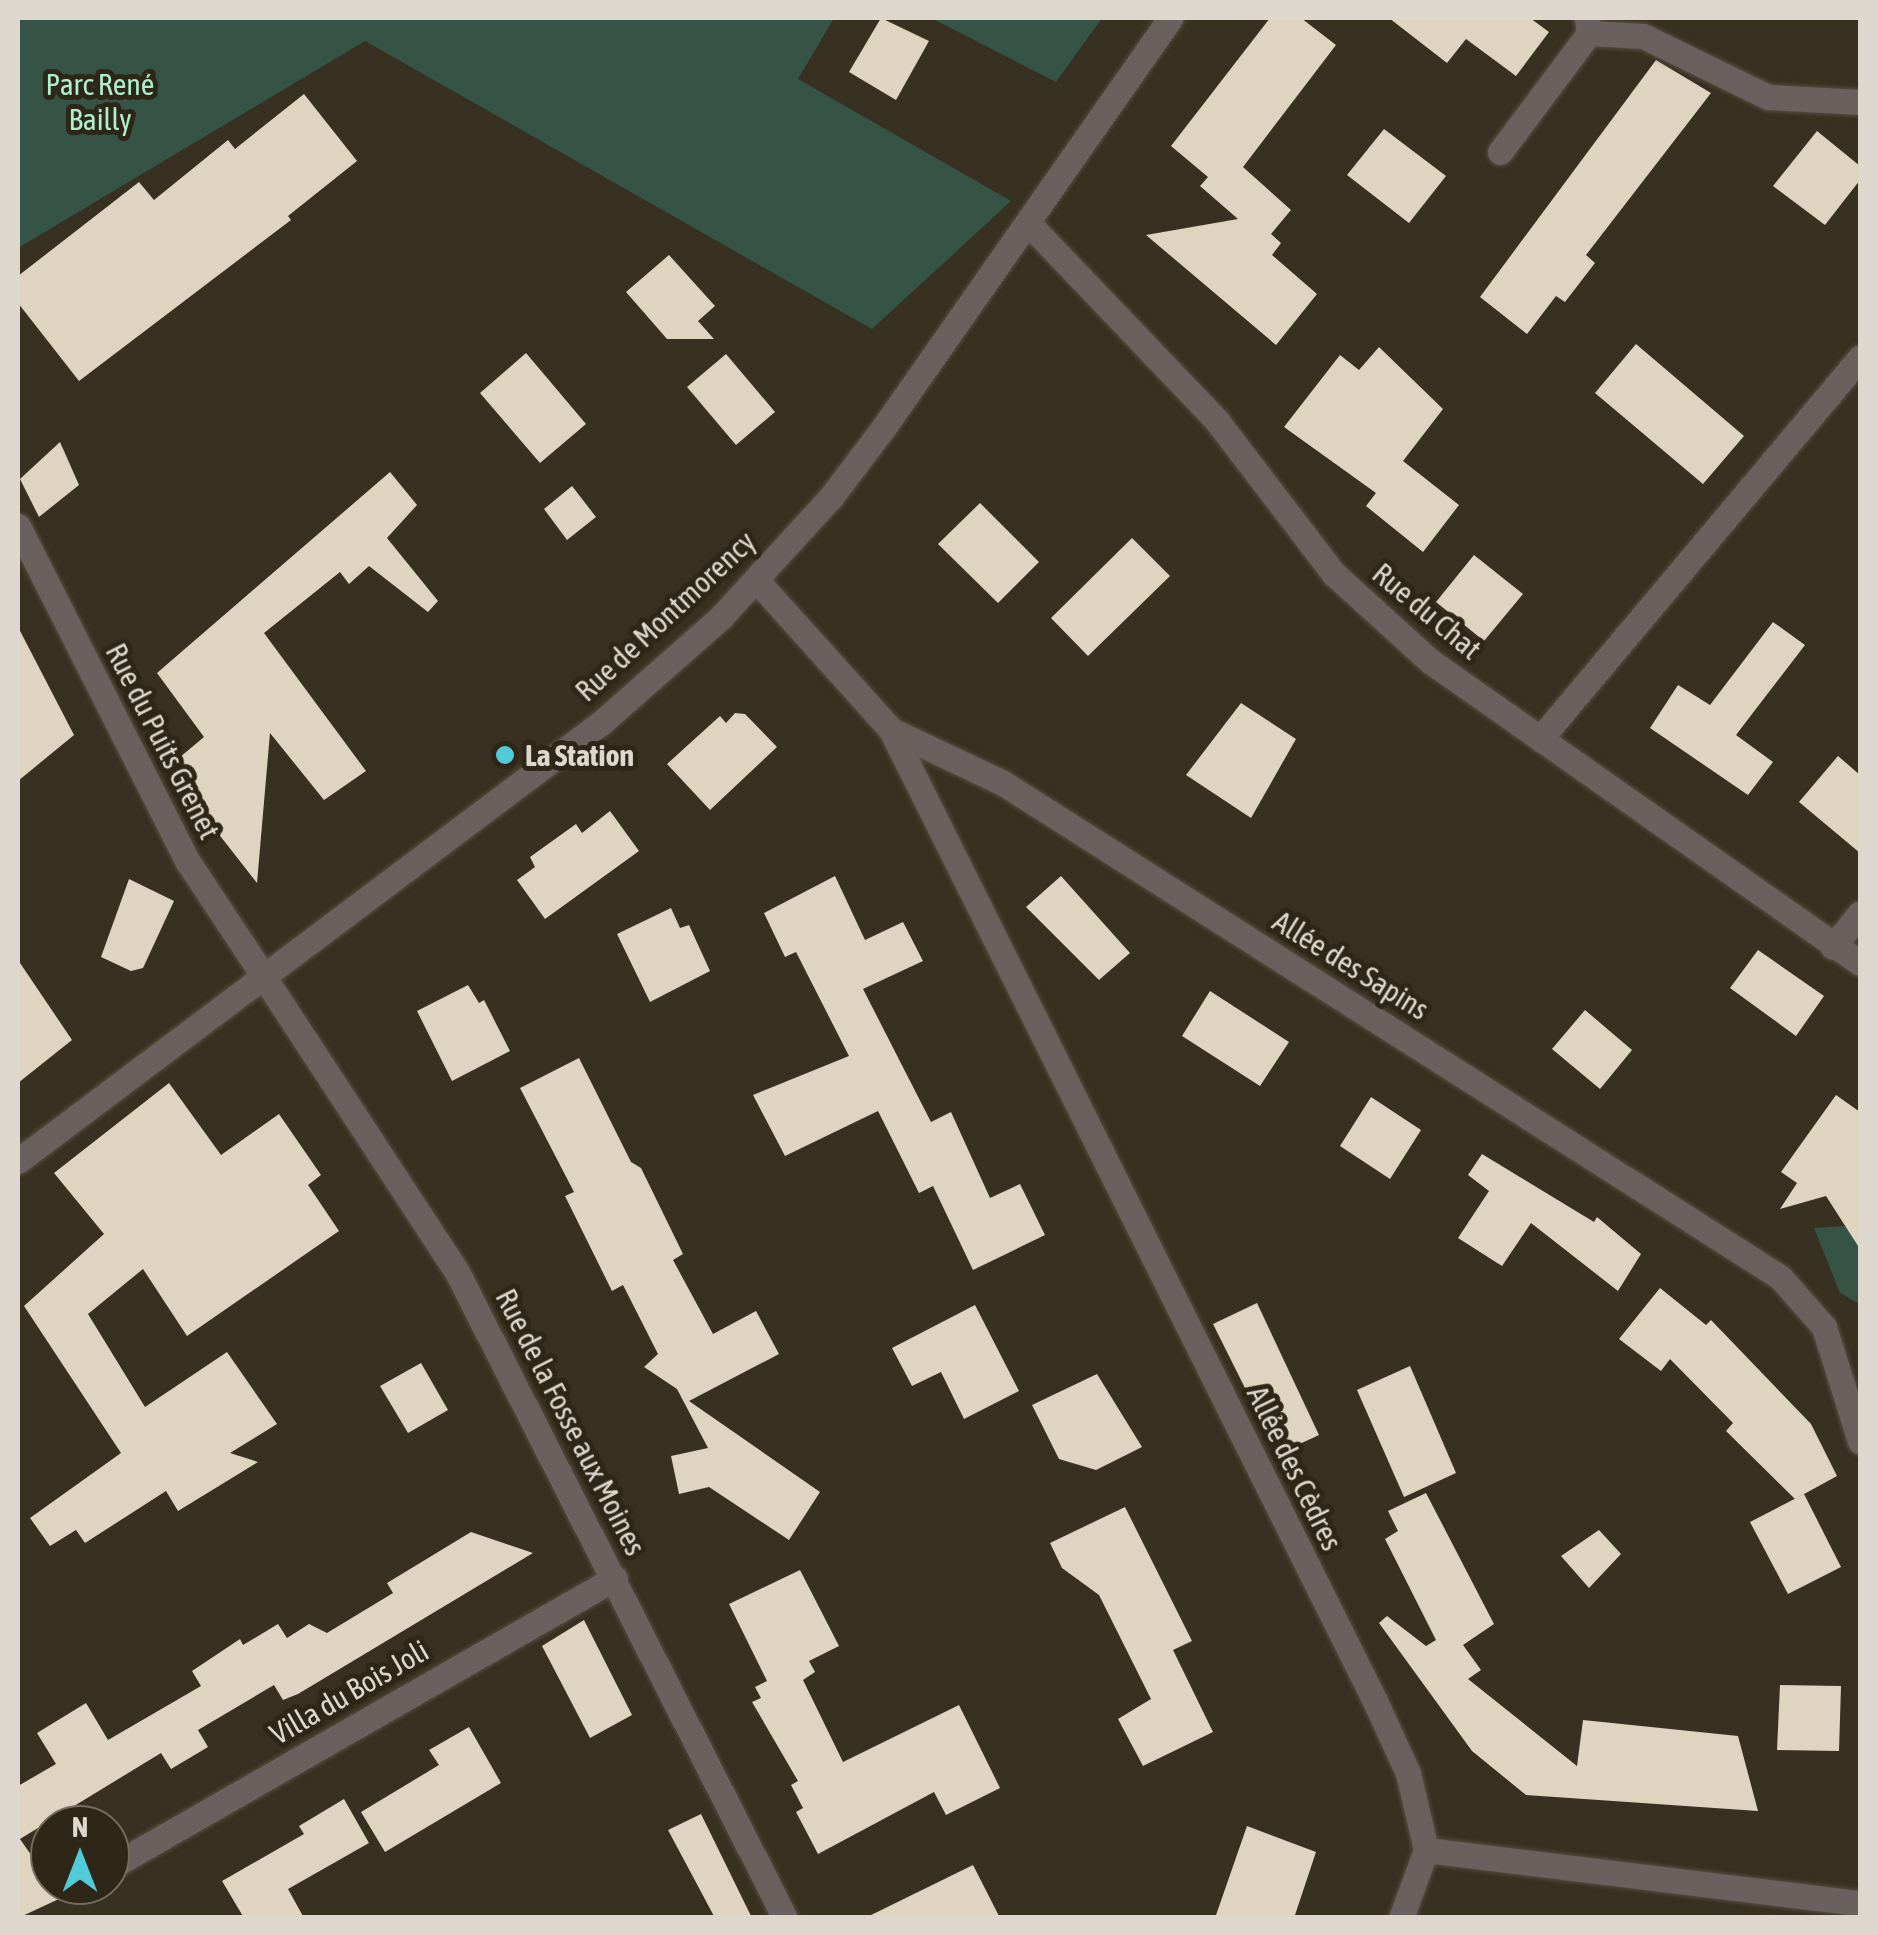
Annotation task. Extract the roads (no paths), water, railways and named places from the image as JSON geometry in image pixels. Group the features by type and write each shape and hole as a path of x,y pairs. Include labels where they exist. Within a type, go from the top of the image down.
{"street":[{"name":"Rue de Montmorency","path":"18,1161 633,697 757,580 852,469 1029,224 1170,18"},
{"path":"1500,152 1588,25 1643,36 1768,97 1860,102"},
{"name":"Rue du Chat","path":"1029,224 1218,421 1334,574 1430,661 1860,963"},
{"path":"1540,739 1860,358"},
{"name":"Rue du Puits Grenet","path":"18,526 188,862 264,977"},
{"name":"Allée des Sapins","path":"757,580 892,730 1003,783 1780,1276 1824,1327 1860,1441"},
{"name":"Allée des Cèdres","path":"892,730 1375,1701 1408,1773 1426,1850"},
{"path":"1832,947 1860,914"},
{"name":"Rue de la Fosse aux Moines","path":"264,977 457,1272 784,1918"},
{"name":"Villa du Bois Joli","path":"130,1856 615,1578"},
{"path":"1402,1918 1426,1850 1860,1903"}],"place":[{"name":"La Station","path":"505,755"}],"park label":[{"name":"Parc René Bailly","path":"100,101"}]}
